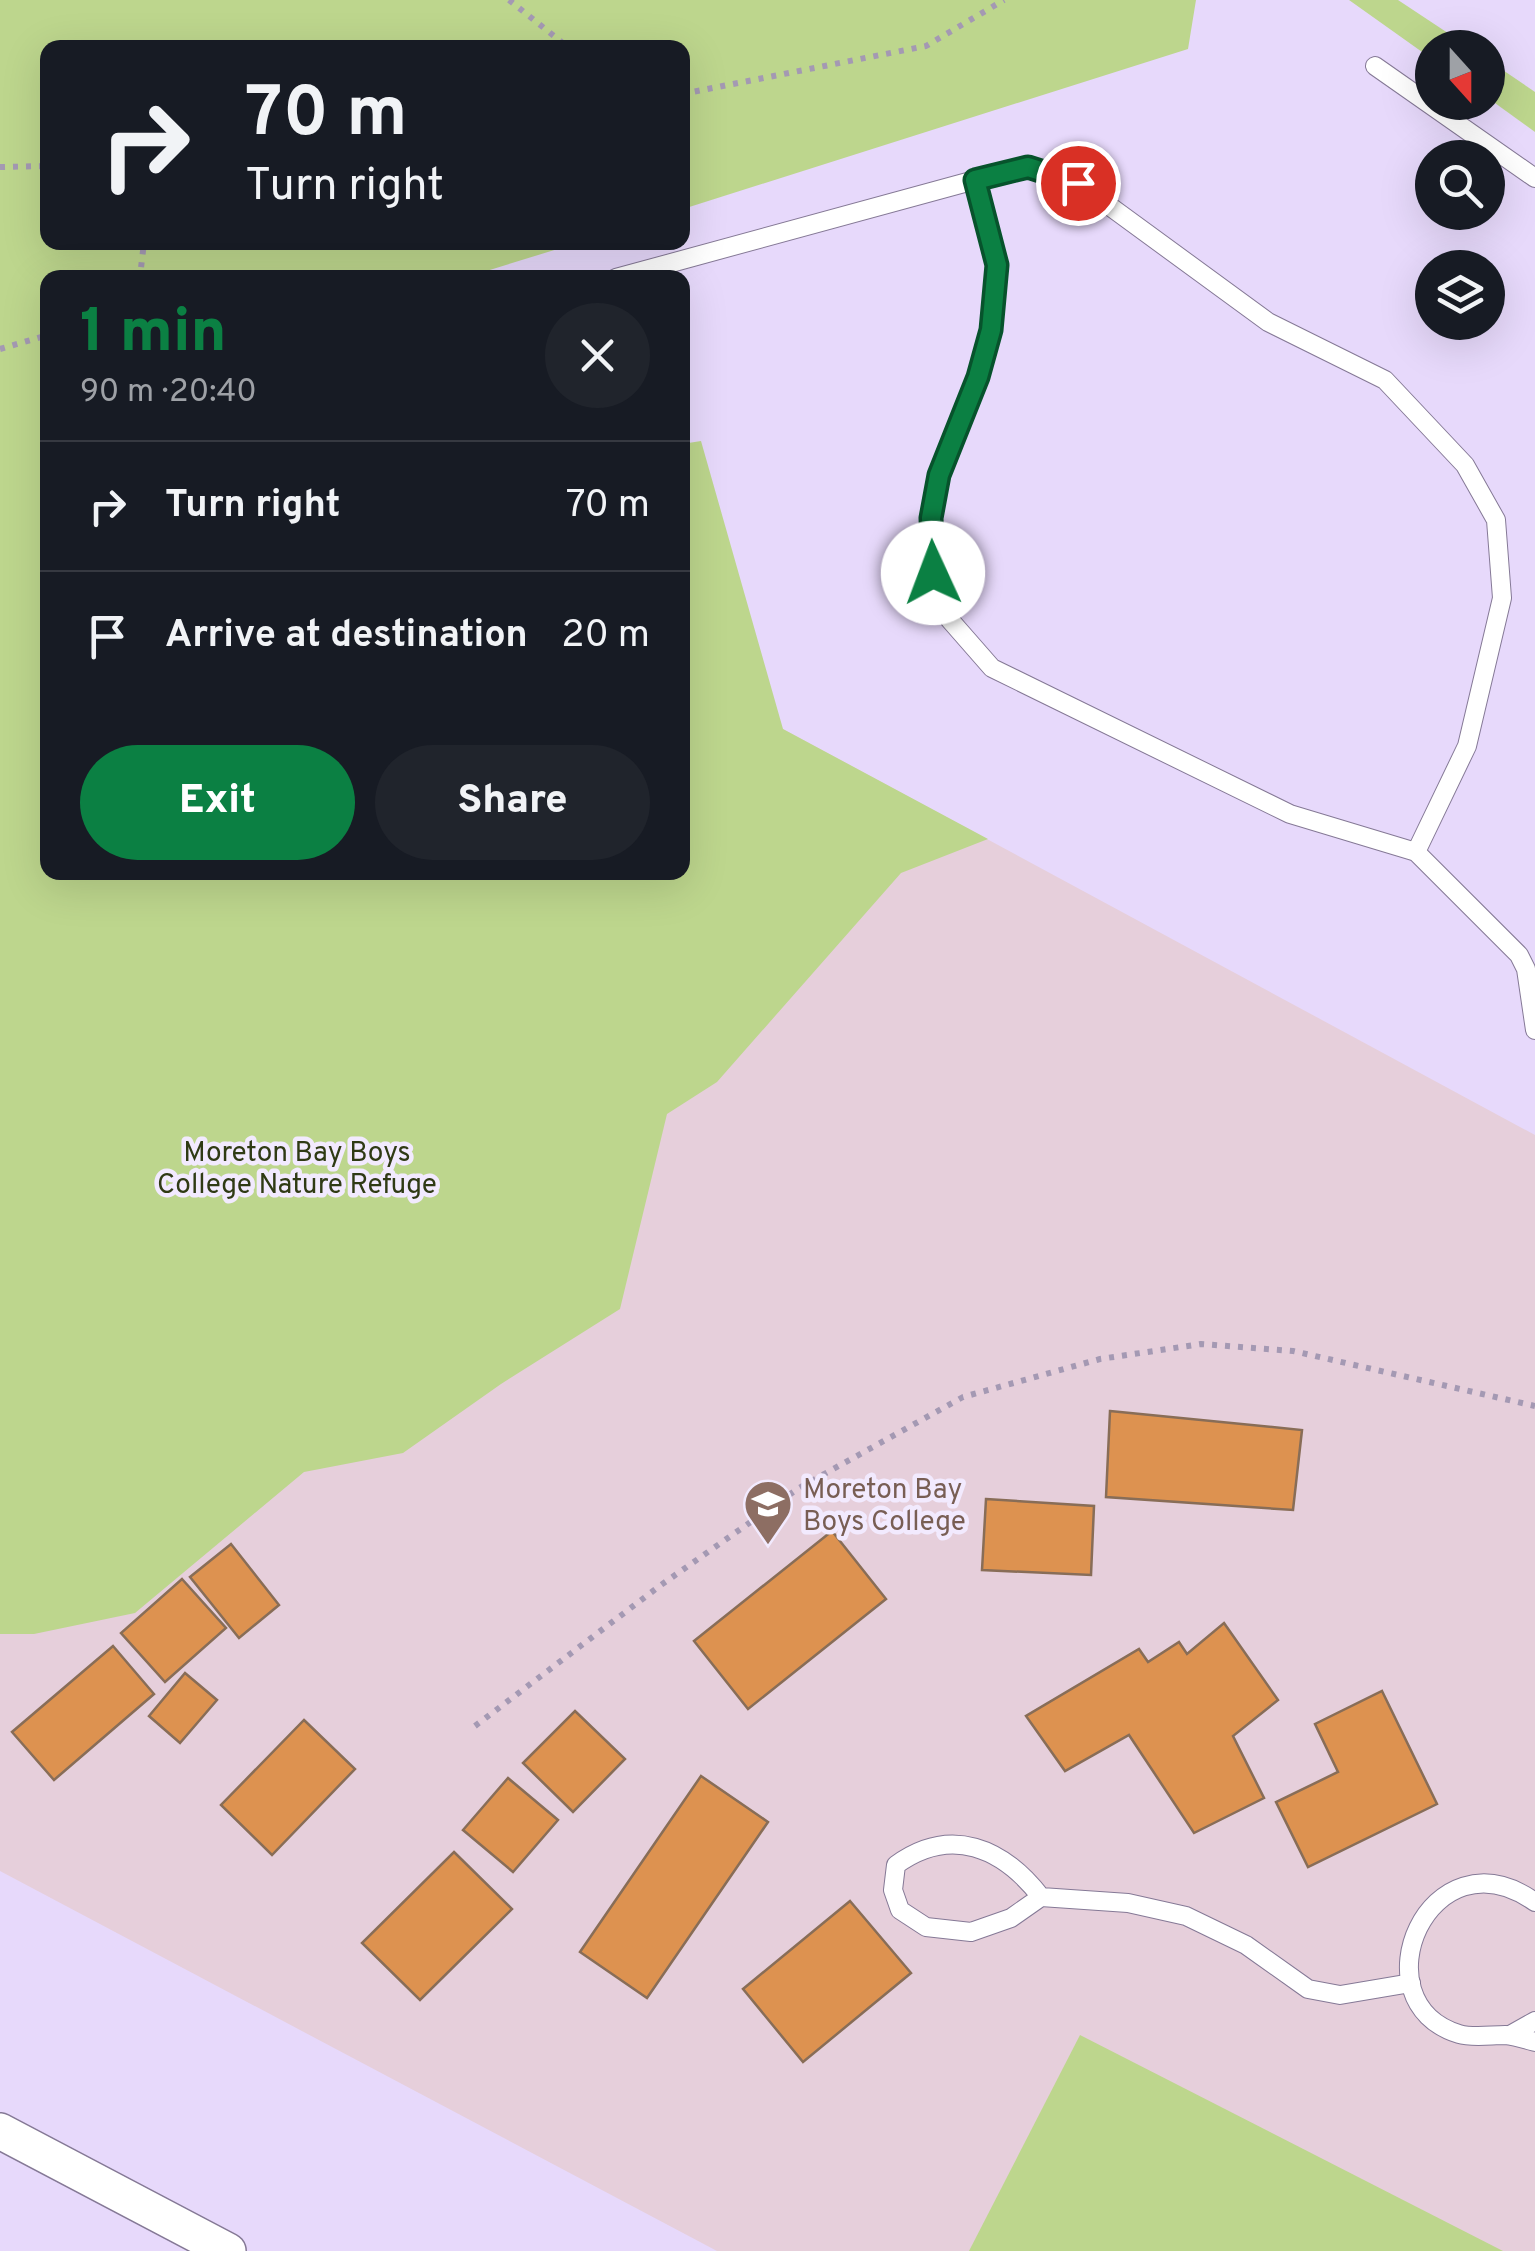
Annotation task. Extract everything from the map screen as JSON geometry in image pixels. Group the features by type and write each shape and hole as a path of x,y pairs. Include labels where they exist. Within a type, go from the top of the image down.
{"street":[{"path":"0,2131 228,2251"}],"lane":[{"path":"1375,66 1535,178"},
{"path":"645,270 1028,167 1078,183 1268,322 1385,380 1465,465 1496,520 1502,598 1467,746 1416,852"},
{"path":"975,180 997,265 991,330 978,377 939,475 931,518 933,573 950,620 992,668 1290,814 1416,852 1530,966 1535,1030"},
{"path":"1040,1898 1025,1877 998,1856 958,1844 920,1848 896,1864 894,1890 900,1910 926,1927 970,1932 1010,1918 1040,1898 1128,1903 1186,1916 1246,1945 1308,1989 1340,1995 1411,1983"},
{"path":"1535,1902 1519,1891 1493,1884 1467,1886 1444,1896 1425,1912 1413,1934 1408,1958 1411,1983 1421,2006 1439,2024 1461,2035 1510,2035 1535,2042"},
{"path":"1510,2035 1535,2021"}],"path":[{"path":"509,0 558,40"},
{"path":"690,92 926,46 1004,0"},
{"path":"0,168 40,166"},
{"path":"0,349 40,337"},
{"path":"476,1726 661,1584 799,1488 963,1398 1100,1359 1201,1344 1293,1351 1535,1406"}],"shaded area":[{"name":"Moreton Bay Boys College","path":"690,679 1535,1135 1535,2251 717,2251 0,1871 0,1221 666,880 690,880"}],"green space":[{"name":"Moreton Bay Boys College Nature Refuge","path":"0,0 1196,0 1188,49 690,207 690,40 40,40 40,250 554,250 490,270 40,270 40,880 690,880 690,443 701,441 783,729 988,839 901,873 717,1082 667,1114 620,1309 501,1384 403,1453 304,1472 135,1613 34,1634 0,1634"},
{"path":"1349,0 1398,0 1443,30 1415,30 1415,47"},
{"path":"1505,72 1535,92 1535,132 1505,110"},
{"path":"1080,2035 1503,2251 969,2251"}],"building":[{"path":"1110,1411 1302,1430 1293,1510 1106,1497"},
{"path":"986,1499 1094,1506 1091,1575 982,1570"},
{"path":"832,1531 886,1599 748,1709 694,1641"},
{"path":"231,1544 279,1605 239,1638 190,1577"},
{"path":"182,1579 226,1628 165,1682 121,1633"},
{"path":"1224,1623 1278,1700 1233,1736 1264,1798 1194,1833 1129,1735 1065,1771 1026,1716 1139,1649 1148,1662 1179,1642 1187,1654"},
{"path":"113,1646 154,1694 54,1780 12,1732"},
{"path":"185,1673 217,1700 180,1743 149,1716"},
{"path":"1382,1691 1437,1804 1308,1867 1276,1802 1338,1772 1315,1724"},
{"path":"575,1711 625,1759 573,1812 523,1763"},
{"path":"304,1720 355,1769 272,1855 221,1805"},
{"path":"701,1776 768,1822 647,1998 580,1952"},
{"path":"508,1778 558,1820 513,1872 463,1830"},
{"path":"454,1852 512,1909 420,2000 362,1943"},
{"path":"850,1901 911,1973 803,2062 743,1989"}],"place":[{"name":"Moreton Bay Boys College","path":"768,1546"}],"route":[{"path":"933,573 931,518 939,475 978,377 991,330 997,265 975,180 1028,167 1078,183"}]}
